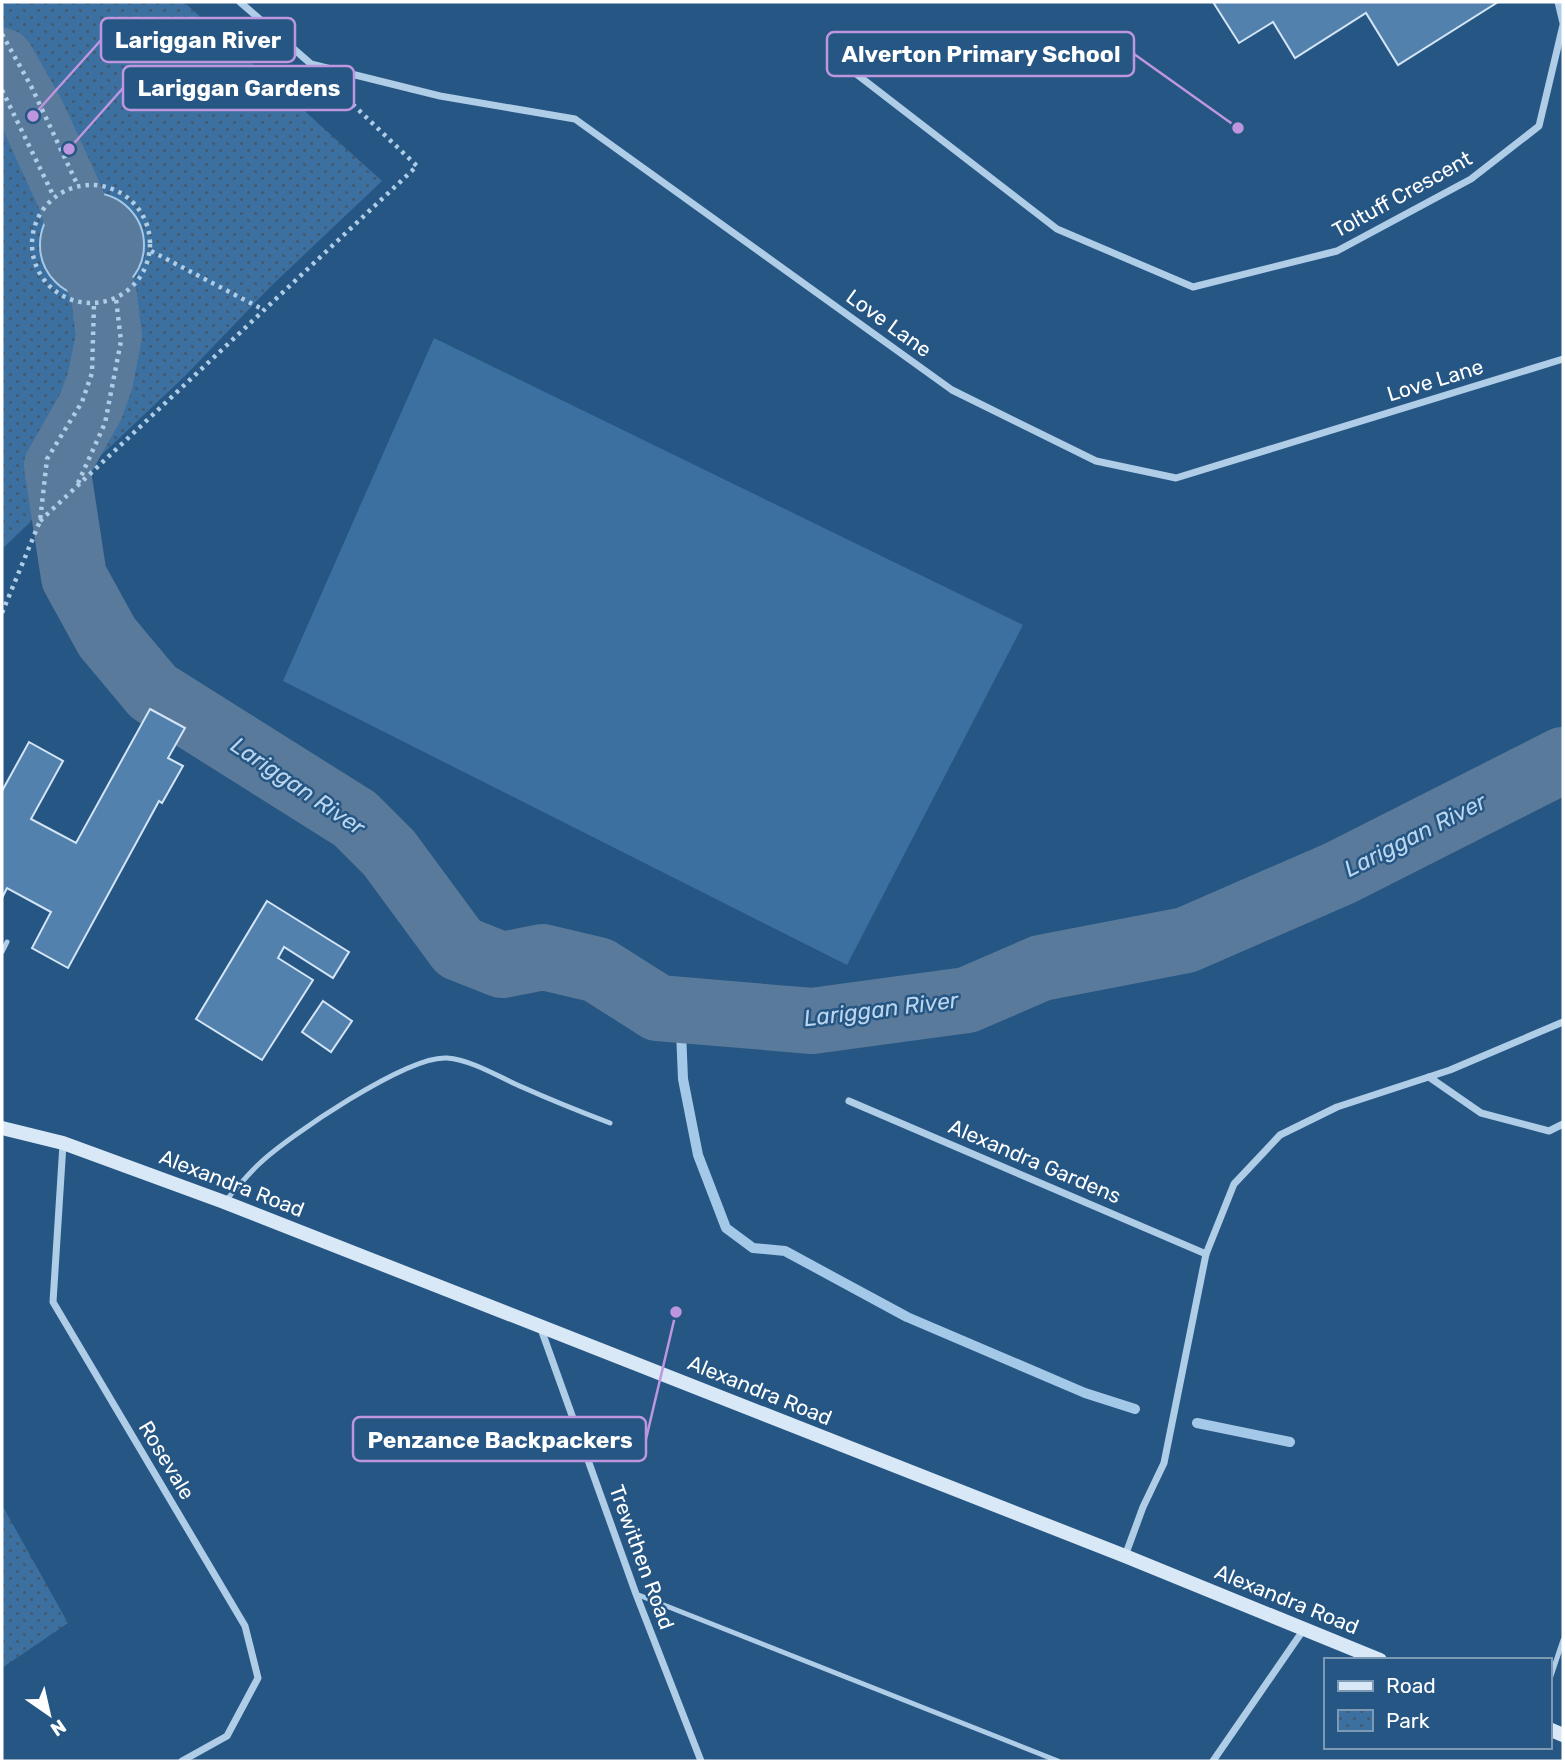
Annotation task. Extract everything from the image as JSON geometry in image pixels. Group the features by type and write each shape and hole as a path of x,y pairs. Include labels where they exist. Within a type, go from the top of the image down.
{"street":[{"name":"Love Lane","path":"240,2 311,64 440,96 575,119 952,390 1096,461 1176,478 1563,359"},
{"name":"Toltuff Crescent","path":"855,73 1057,229 1194,287 1337,251 1471,179 1539,125 1563,24 1558,2"},
{"path":"1125,1556 1143,1507 1164,1463 1206,1254 1234,1184 1280,1135 1337,1107 1429,1077 1563,1022"},
{"path":"1429,1077 1481,1114 1549,1131 1563,1124"},
{"name":"Alexandra Gardens","path":"849,1101 1206,1254"},
{"name":"Alexandra Road","path":"2,1128 63,1143 224,1202 1125,1556 1375,1658"},
{"name":"Rosevale","path":"63,1143 53,1302 245,1626 258,1678 227,1736 182,1761"},
{"name":"Trewithen Road","path":"540,1325 636,1594 701,1761"},
{"path":"1213,1761 1304,1629"}],"lane":[{"path":"2,952 7,942"},
{"path":"224,1202 260,1163 293,1138 381,1082 426,1060 447,1058 474,1066 610,1123"},
{"path":"636,1594 1058,1761"},
{"path":"1551,1676 1563,1640"}],"path":[{"path":"2,34 31,86 75,187"},
{"path":"40,522 417,166 311,64"},
{"path":"2,90 54,197"},
{"path":"97,185 115,189 131,200 143,214 150,232 150,251 145,271 133,288 113,300 97,304 76,302 59,294 44,282 35,265 31,247 33,228 41,211 54,197 75,187 97,185"},
{"path":"150,251 264,310"},
{"path":"76,487 105,423 121,341 113,300"},
{"path":"2,613 40,522 47,459 82,402 92,373 97,304"}],"green space":[{"path":"2,2 184,2 382,181 270,287 186,375 2,549"},
{"path":"434,338 1023,625 847,965 283,681"},
{"path":"2,1505 68,1623 2,1668"}],"shaded area":[{"path":"92,193 112,197 129,208 140,225 144,245 140,265 129,282 112,293 92,297 72,293 55,282 44,265 40,245 44,225 55,208 72,197"}],"building":[{"path":"1213,2 1498,2 1398,65 1366,13 1295,58 1273,22 1239,43"},
{"path":"150,709 185,728 168,758 183,766 162,803 159,801 68,968 32,948 51,912 7,888 2,898 2,791 29,742 63,761 31,819 76,843"},
{"path":"267,901 349,952 333,978 284,947 278,958 313,980 262,1060 196,1019"},
{"path":"323,1001 352,1021 331,1052 302,1032"}],"waterway":[{"name":"Lariggan River","path":"2,61 33,116 70,197 104,296 109,336 100,381 91,406 57,466 74,577 107,637 153,692 355,819 389,853 459,948 502,965 543,957 598,970 658,1008 812,1021 967,1000 1041,968 1186,940 1340,873 1563,760"},
{"path":"658,1008 681,1031 683,1079 698,1155 726,1228 753,1248 785,1251 907,1317 1085,1393 1135,1409"},
{"path":"1197,1423 1290,1442"}],"place":[{"name":"Lariggan River","path":"33,116"},
{"name":"Alverton Primary School","path":"1238,128"},
{"name":"Lariggan Gardens","path":"69,149"},
{"name":"Penzance Backpackers","path":"676,1312"}]}
